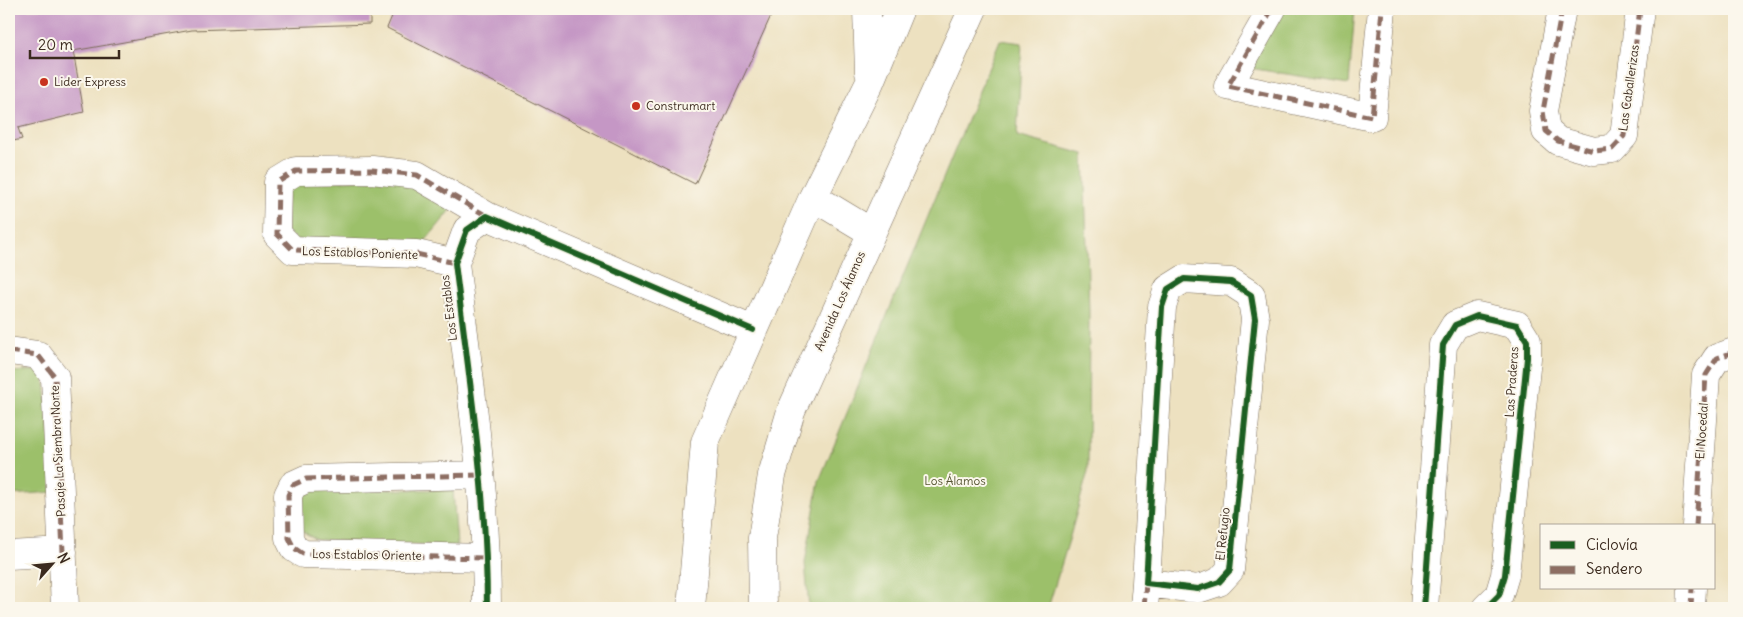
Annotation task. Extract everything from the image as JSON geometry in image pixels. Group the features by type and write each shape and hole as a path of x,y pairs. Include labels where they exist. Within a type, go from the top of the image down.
{"street":[{"path":"867,9 870,82"},
{"path":"691,608 705,442 813,197 870,82 900,9"},
{"name":"Avenida Los Álamos","path":"763,608 762,538 772,475 791,411 973,9"},
{"path":"1272,9 1228,86 1372,118 1382,9"},
{"name":"Las Caballerizas","path":"1562,9 1543,111 1546,131 1558,141 1594,151 1612,149 1624,136 1640,9"},
{"name":"Los Establos Poniente","path":"455,263 416,254 293,250 277,234 278,182 296,171 372,170 417,175 487,216"},
{"path":"813,197 871,232"},
{"path":"487,216 753,330"},
{"name":"Los Establos","path":"487,216 467,230 455,263 480,475 487,558 487,608"},
{"name":"El Refugio","path":"1184,279 1231,282 1251,295 1255,319 1230,570 1219,582 1198,588 1145,596 1162,307 1168,289 1184,279"},
{"name":"Las Praderas","path":"1424,608 1443,345 1455,325 1477,316 1517,325 1527,341 1528,358 1505,574 1498,595 1486,608"},
{"name":"Pasaje La Siembra Norte","path":"9,350 38,355 55,377 65,608"},
{"name":"El Nocedal","path":"1696,524 1706,375 1718,358 1734,352"},
{"name":"Los Establos Oriente","path":"480,475 306,479 293,485 288,495 289,538 294,548 303,554 487,558"},
{"path":"9,556 63,552"},
{"path":"1691,608 1692,590"}],"green space":[{"path":"1282,9 1355,9 1349,84 1249,68"},
{"name":"Los Álamos","path":"1000,40 1022,43 1017,136 1084,154 1089,311 1088,471 1048,608 809,608 805,563 819,481"},
{"path":"411,177 456,204 422,245 286,240 288,184"},
{"path":"44,370 55,492 9,495 9,372"},
{"path":"306,489 453,490 457,546 317,540 295,527 296,500"}],"building":[{"name":"Lider Express","path":"9,9 370,9 370,24 192,30 73,51 84,112 18,128 22,139 9,142"},
{"name":"Construmart","path":"395,9 774,9 695,184 387,28"}],"marked path":[{"path":"1272,9 1228,86 1372,117 1382,9"},
{"path":"1562,9 1543,111 1546,131 1558,141 1594,151 1612,149 1624,136 1640,9"},
{"path":"455,263 416,254 293,250 277,234 278,182 296,171 372,170 417,175 487,216"},
{"path":"9,351 38,355 55,377 63,552"},
{"path":"1696,524 1706,375 1717,358 1734,352"},
{"path":"480,475 306,479 293,485 288,495 289,538 294,548 303,554 487,558"},
{"path":"1144,608 1146,583"},
{"path":"1691,608 1692,590"}],"cycle path":[{"path":"487,608 481,478 455,263 467,230 487,216 753,330"},
{"path":"1184,279 1231,282 1251,295 1255,319 1230,570 1219,582 1198,589 1146,583 1162,307 1168,289 1184,279"},
{"path":"1424,608 1443,345 1455,325 1477,316 1517,325 1527,341 1527,358 1505,575 1499,595 1486,608"}],"place":[{"name":"Lider Express","path":"44,82"},
{"name":"Construmart","path":"636,106"}]}
